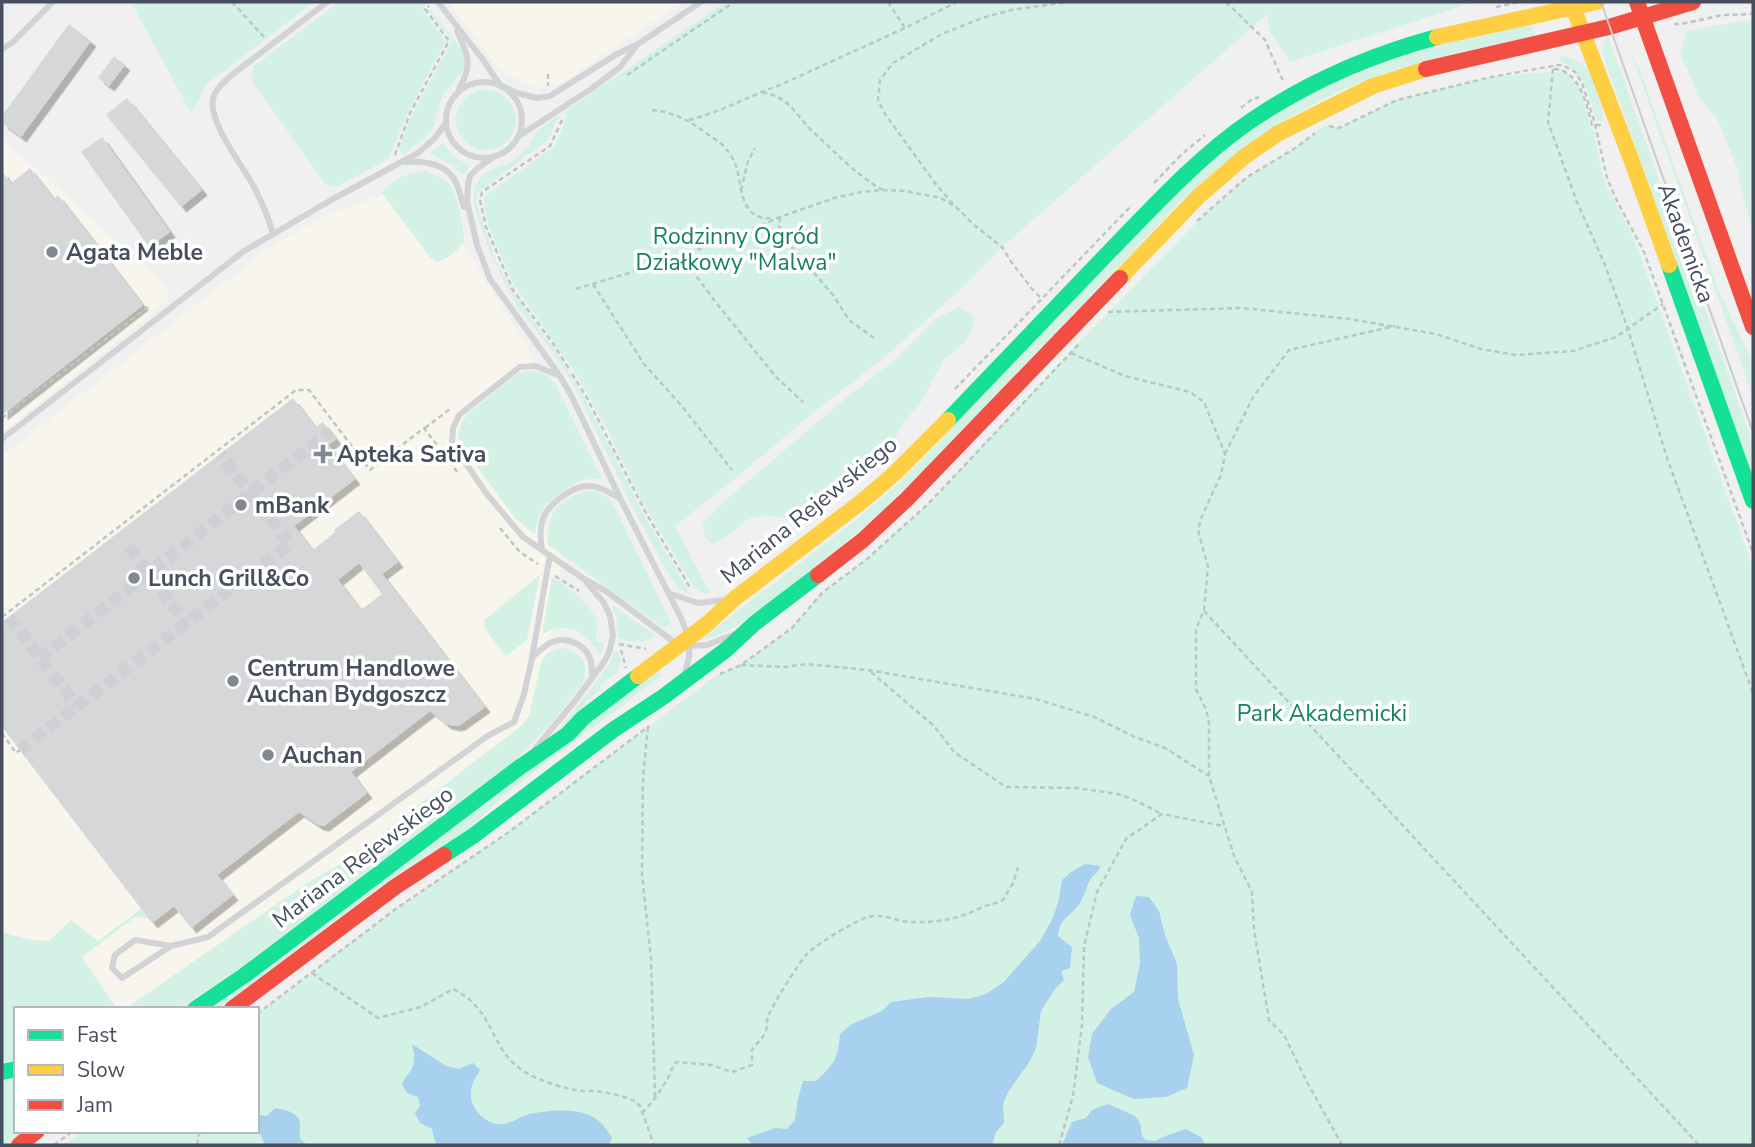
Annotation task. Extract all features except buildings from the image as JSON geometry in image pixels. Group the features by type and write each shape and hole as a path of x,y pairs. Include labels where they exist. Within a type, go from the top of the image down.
{"street":[{"name":"Mariana Rejewskiego","path":"198,1007 245,975 520,766 561,740 583,718 686,643 734,599 895,474 1192,168 1249,122 1291,95 1339,71 1400,48 1572,5 1597,2"},
{"name":"Mariana Rejewskiego","path":"235,1007 395,887 473,836 613,730 727,649 755,623 855,546 889,517 1170,224 1225,172 1255,149 1300,121 1373,86 1434,66 1609,27 1639,9 1693,2"},
{"name":"Akademicka","path":"1572,5 1631,159 1753,501"},
{"name":"Akademicka","path":"1639,9 1753,327"},
{"path":"19,1145 34,1133"}],"lane":[{"path":"2,49 12,43 53,2"},
{"path":"273,233 254,186 217,123 212,111 213,97 221,85 327,2"},
{"path":"436,2 500,85 510,92 521,114 521,126 512,145 470,176 467,201 474,235"},
{"path":"455,95 465,87 488,82 537,98 550,96 638,44 701,2"},
{"path":"454,22 468,56 468,68 447,113 449,134 454,143 473,156 495,156"},
{"path":"517,137 620,67 638,44"},
{"path":"2,439 244,251 418,153 434,139 446,123"},
{"path":"402,162 423,162 444,169 454,179 490,279 560,376 572,397 667,593 686,643 689,662 682,682"},
{"path":"560,376 535,366 520,367 465,409 455,421 451,435 455,450 507,519 523,537 606,591 663,634 686,643 707,645 755,623"},
{"path":"542,549 544,517 566,494 584,485 598,486 620,498"},
{"path":"170,946 135,940 115,955 112,968 122,978 170,946 208,937 488,735 514,722 532,658 550,555"},
{"path":"520,766 553,729 604,663 612,641 612,622 607,608 584,579"},
{"path":"667,593 698,603 734,599"},
{"path":"532,658 555,640 568,640 581,646 589,655 592,678"}],"path":[{"path":"232,2 271,45"},
{"path":"390,168 410,113 449,41 425,9 436,2"},
{"path":"622,78 734,2"},
{"path":"888,2 905,28"},
{"path":"689,120 717,112 780,85 957,2"},
{"path":"1054,309 1033,290 1002,247 973,224 935,183 885,114 878,100 880,80 893,63 942,34 992,15 1068,2"},
{"path":"1226,2 1265,40 1291,95"},
{"path":"1671,19 1678,25 1722,15 1753,14"},
{"path":"1552,68 1548,122 1628,329 1667,458 1753,693"},
{"path":"1324,125 1339,128 1397,100 1491,77 1552,68 1567,71 1576,80 1592,125 1602,125"},
{"path":"548,74 550,96"},
{"path":"760,92 772,94 785,101 854,171 883,190"},
{"path":"559,109 563,117 550,146 482,192 480,200 486,227 513,290 552,342 586,396 646,513 692,591 699,594 698,603"},
{"path":"652,110 668,112 689,120 725,147 736,166 741,193 748,208 757,216 769,219 780,217"},
{"path":"1595,125 1607,178 1644,253 1753,554"},
{"path":"1190,229 1247,177 1297,147 1315,132"},
{"path":"741,193 748,161 755,148"},
{"path":"576,289 635,272 834,198 861,192 905,191 941,198 957,208"},
{"path":"780,217 779,226 783,237 833,295 849,320 874,338"},
{"path":"685,254 714,300 776,377 803,402"},
{"path":"593,284 644,365 668,390 732,470"},
{"path":"1116,304 1108,312 1242,308 1350,319 1436,334 1481,349 1516,355 1573,351 1616,337 1663,304"},
{"path":"2,418 148,307"},
{"path":"1342,1145 1284,1035 1269,1020 1254,930 1252,892 1234,856 1209,776 1209,723 1196,688 1196,629 1204,611 1208,567 1198,530 1221,475 1225,454 1253,397 1289,351 1397,326"},
{"path":"1080,343 1071,354 1125,376 1190,392 1204,401 1225,454"},
{"path":"2,617 296,390 309,390 370,470 424,428 464,480"},
{"path":"330,431 337,426"},
{"path":"499,526 520,552 582,593"},
{"path":"1204,611 1699,1145"},
{"path":"640,656 663,634"},
{"path":"612,641 647,649 658,662"},
{"path":"621,650 625,664"},
{"path":"624,673 633,663"},
{"path":"740,666 784,667 807,664 868,670 1036,699 1094,717 1165,748 1209,776"},
{"path":"868,670 934,726 954,752 1006,787 1076,789 1118,794 1162,814 1224,827"},
{"path":"648,727 643,778 642,874 650,959 655,1097"},
{"path":"2,733 16,753 20,750"},
{"path":"1059,1145 1073,1096 1082,1025 1084,946 1097,892 1126,839 1162,814"},
{"path":"642,1113 676,1062 711,1065 732,1072 752,1065 752,1050 765,1034 768,1016 806,954 867,917 887,916 908,922 941,921 964,916 1003,900 1018,867"},
{"path":"312,973 378,1018 421,1007 453,989 463,994 488,1021 509,1061 539,1079 575,1090 592,1090 630,1099 640,1106 654,1145"},
{"path":"54,1145 70,1133"}],"shaded area":[{"path":"449,2 683,2 562,83 537,89 500,70"},
{"name":"Agata Meble","path":"2,139 165,284 169,300 2,433"},
{"name":"Centrum Handlowe Auchan Bydgoszcz","path":"408,185 454,230 534,358 523,513 563,550 540,712 346,868 137,1007 108,1007 2,938 2,456 273,245 326,216"}],"green space":[{"path":"131,2 314,2 207,84 191,113"},
{"path":"339,2 425,2 427,4 422,9 446,41 407,114 389,158 337,187 325,184 251,80 253,67"},
{"name":"Rodzinny Ogród Działkowy \"Malwa\"","path":"726,2 1474,2 1290,62 1269,30 1267,14 1002,247 960,290 882,359 675,526 710,593 703,593 695,589 641,500 578,377 513,283 488,225 484,199 488,193 554,147 567,117 564,112"},
{"path":"429,8 462,50 464,70 444,93 433,129 403,155 399,149 411,116 452,41"},
{"path":"1753,20 1753,232 1738,170 1718,120 1698,96 1680,52 1687,31"},
{"path":"1531,24 1535,36 1415,64 1346,88 1283,122 1253,142 1224,164 1170,213 898,498 828,557 737,626 714,637 704,637 855,521 898,484 1181,189 1228,148 1305,97 1361,70 1424,48"},
{"path":"1607,33 1753,444 1753,479 1604,58"},
{"path":"1631,52 1718,288 1753,364 1753,397"},
{"path":"1560,56 1572,58 1588,70 1596,88 1604,121 1597,120 1581,79 1561,61"},
{"name":"Park Akademicki","path":"1563,71 1574,81 1582,96 1590,128 1594,130 1606,185 1633,236 1753,567 1753,1145 64,1145 80,1133 259,1133 259,1012 397,908 509,832 717,675 741,665 792,628 822,593 867,559 928,504 1069,353 1199,220 1247,177 1297,147 1324,125 1339,128 1397,100 1491,77"},
{"path":"486,90 503,95 511,103 516,120 511,137 503,145 486,150 469,145 461,137 456,120 461,103 469,95"},
{"path":"559,115 548,140 477,193 476,203 496,261 512,291 582,393 645,516 691,595 679,588 670,577 634,510 575,387 506,286 489,250 474,205 474,188 484,173 518,157 536,132"},
{"path":"443,143 452,155 470,166 463,175 447,162 429,154"},
{"path":"425,171 446,181 450,186 460,210 463,227 464,242 452,255 436,262 381,192 406,175"},
{"path":"958,307 972,314 974,324 965,342 943,360 922,401 903,423 889,450 826,503 798,519 762,515 746,520 734,532 713,544 706,539 702,524 719,506 896,359 934,320"},
{"path":"518,373 542,373 555,383 602,479 575,483 546,504 538,517 535,534 516,519 463,448 458,436 467,414"},
{"path":"596,491 608,497 614,505 671,623 664,628 547,544 550,521 557,508 568,498"},
{"path":"540,575 527,640 506,656 485,629 484,620"},
{"path":"552,577 576,594 595,617 596,641 604,644 600,654 588,639 577,631 558,628 542,634"},
{"path":"611,604 655,635 637,642 618,637 617,620"},
{"path":"564,648 579,656 585,670 583,681 555,718 514,761 228,977 181,1007 128,1007 310,881 343,863 521,726 529,716 541,663 556,649"},
{"path":"616,650 621,662 618,670 600,685 602,689 585,702 587,706 566,728 555,735 608,666"},
{"path":"658,671 661,676 509,791 470,828 382,886 234,998 220,1007 212,1007"},
{"path":"141,909 148,918 135,917 82,957 116,1007 14,1007 14,1060 2,1063 2,932 32,940 50,940 71,920 98,941"},
{"path":"14,1078 14,1133 22,1133 6,1145 2,1145 2,1081"}],"water":[{"path":"1085,864 1101,866 1090,880 1079,904 1062,922 1058,936 1072,947 1070,968 1061,971 1064,980 1041,1011 1036,1048 1008,1092 1003,1104 1004,1123 996,1132 992,1145 752,1145 747,1138 775,1128 787,1129 795,1120 803,1081 816,1081 827,1070 836,1055 840,1034 852,1024 882,1011 891,1002 929,997 969,999 986,994 1004,982 1040,941 1053,918 1062,880"},
{"path":"1136,896 1149,897 1159,911 1177,964 1178,999 1194,1055 1187,1088 1166,1097 1134,1099 1097,1083 1088,1057 1092,1034 1111,1009 1134,992 1140,963 1139,938 1130,915"},
{"path":"412,1044 446,1066 459,1069 473,1063 480,1070 471,1092 476,1111 484,1119 503,1124 541,1112 580,1112 601,1123 612,1138 609,1145 436,1145 432,1129 420,1123 415,1113 420,1106 418,1097 407,1093 402,1084 414,1062"},
{"path":"1108,1104 1135,1116 1146,1140 1155,1141 1186,1129 1202,1138 1205,1145 1062,1145 1072,1122 1086,1118 1092,1110"},
{"path":"275,1108 298,1117 300,1138 307,1145 265,1145 259,1131 259,1113 267,1116"}],"tunnel":[{"path":"40,658 330,431"},
{"path":"20,750 290,544 220,454"},
{"path":"129,547 186,623"},
{"path":"9,617 77,706"}],"tram line":[{"path":"1601,2 1753,432"}],"traffic: fast":[{"path":"948,420 1159,201 1193,167 1230,136 1271,108 1316,83 1387,52 1437,37"},
{"path":"1669,265 1753,501"},
{"path":"444,855 613,730 663,697 818,575"},
{"path":"198,1007 245,975 520,767 568,734 583,718 638,676"},
{"path":"2,1072 14,1069"}],"traffic: slow":[{"path":"1571,2 1669,265"},
{"path":"1437,37 1597,2"},
{"path":"1120,278 1199,196 1244,157 1277,134 1373,86 1426,69"},
{"path":"638,676 865,499 948,420"}],"traffic: jam":[{"path":"1637,2 1753,327"},
{"path":"1426,69 1609,27 1693,2"},
{"path":"818,575 863,540 907,499 1120,278"},
{"path":"235,1007 395,887 444,855"},
{"path":"19,1145 34,1133"}],"place":[{"name":"Agata Meble","path":"52,252"},
{"name":"Apteka Sativa","path":"323,454"},
{"name":"mBank","path":"241,505"},
{"name":"Lunch Grill&Co","path":"134,578"},
{"name":"Centrum Handlowe Auchan Bydgoszcz","path":"233,681"},
{"name":"Auchan","path":"268,755"}]}
